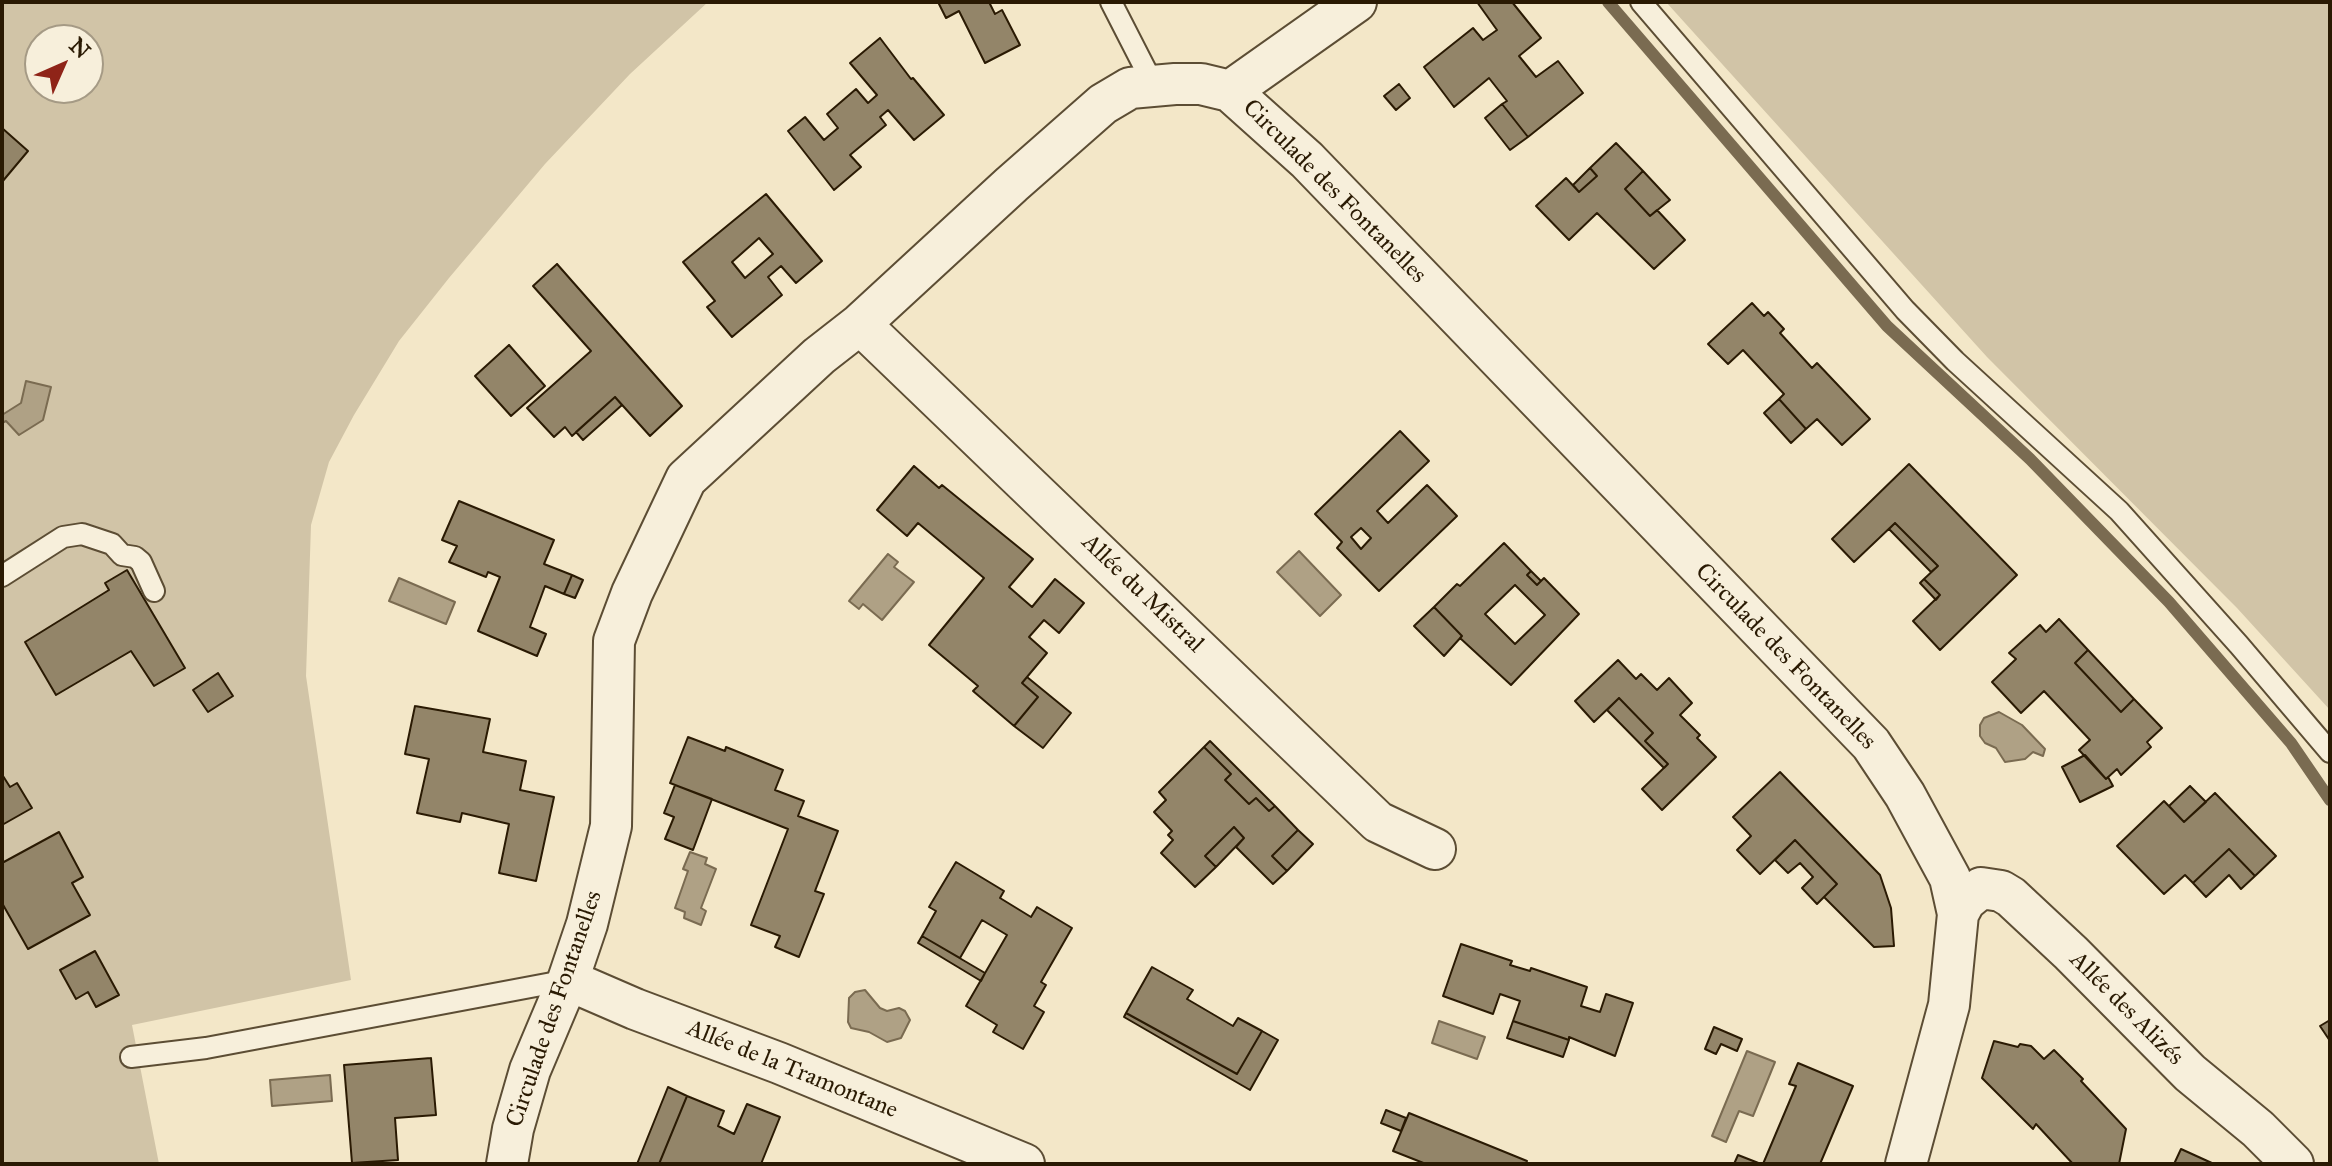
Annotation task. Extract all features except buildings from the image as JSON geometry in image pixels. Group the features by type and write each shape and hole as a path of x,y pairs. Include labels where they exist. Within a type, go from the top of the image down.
{"street":[{"path":"1230,91 1356,2"},
{"name":"Circulade des Fontanelles","path":"507,1164 513,1129 530,1070 568,980 594,899 611,826 614,641 632,593 686,479 819,356 860,324 1103,104 1130,88 1153,84 1201,84 1230,91 1307,160 1871,744 1905,795 1940,857 1953,887 1958,914 1949,1005 1906,1164"},
{"name":"Allée du Mistral","path":"860,324 1378,822 1435,849"},
{"name":"Allée des Alizés","path":"1958,914 1965,901 1981,888 2001,891 2011,897 2190,1073 2258,1129 2293,1164"},
{"name":"Allée de la Tramontane","path":"568,980 635,1009 779,1063 1018,1163"}],"lane":[{"path":"1111,2 1153,84"},
{"path":"1641,2 1905,310 1955,361 2119,511 2330,752"},
{"path":"2,576 63,537 82,534 112,544 122,555 135,557 141,562 154,591"},
{"path":"131,1057 206,1048 568,980"}],"shaded area":[{"path":"2,2 708,2 630,74 545,164 449,278 399,341 329,462 311,525 306,676 351,980 132,1025 159,1164 2,1164"},
{"path":"1666,2 2330,2 2330,710 2237,608 1987,357"},
{"path":"26,381 51,387 43,420 19,435 6,421 2,423 2,415 21,403"},
{"path":"1299,551 1341,595 1320,616 1277,572"},
{"path":"888,554 898,562 894,567 914,582 882,620 863,604 859,609 849,601"},
{"path":"399,578 455,602 446,624 389,601"},
{"path":"1999,712 2022,725 2045,749 2043,756 2033,752 2025,759 2005,762 1996,748 1985,743 1980,736 1980,725 1984,718"},
{"path":"690,852 707,858 705,864 716,869 701,908 706,911 701,925 684,918 685,912 675,908 688,871 683,869"},
{"path":"865,990 880,1008 905,1011 910,1020 901,1038 887,1042 869,1032 851,1028 848,1022 849,998 855,992"},
{"path":"1439,1021 1485,1037 1477,1059 1432,1043"},
{"path":"1747,1051 1775,1062 1753,1116 1739,1111 1726,1142 1712,1136"},
{"path":"330,1075 332,1101 272,1106 270,1080"}],"waterway":[{"path":"1608,2 1887,326 2030,459 2169,602 2291,743 2330,800"}]}
